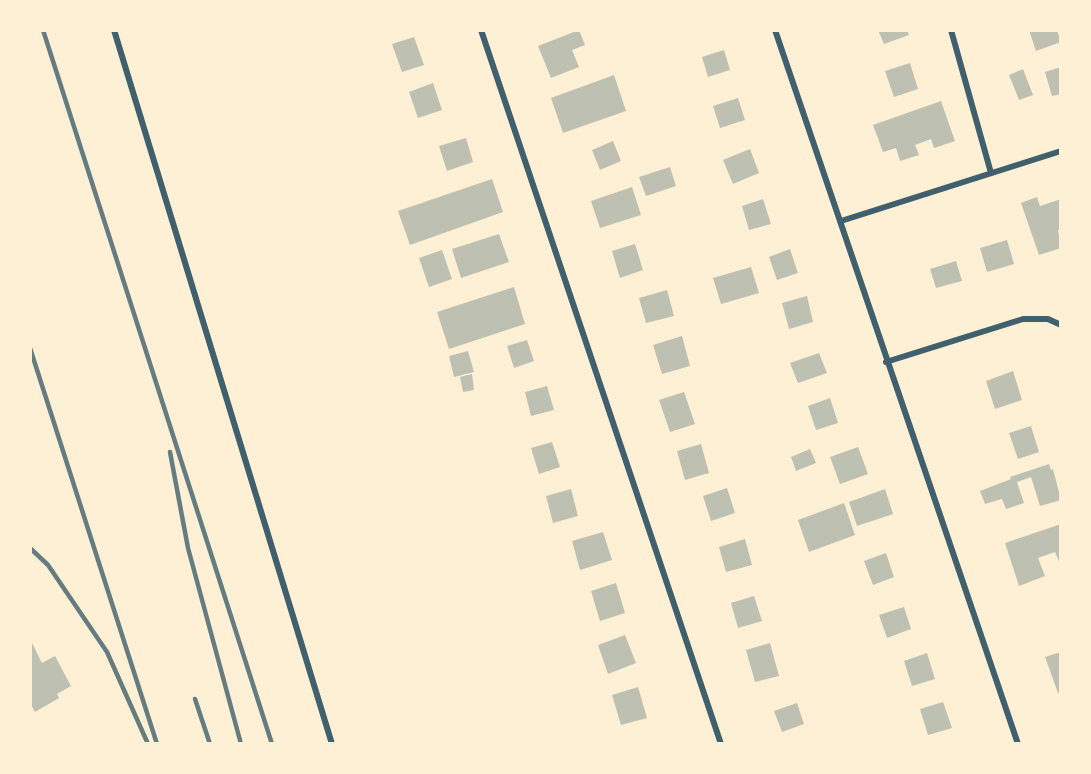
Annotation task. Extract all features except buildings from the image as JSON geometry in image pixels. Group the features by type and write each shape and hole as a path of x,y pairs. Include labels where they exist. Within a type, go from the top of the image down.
{"street":[{"path":"114,30 332,744"},
{"path":"481,30 721,744"},
{"path":"775,30 841,221 886,362 1018,744"},
{"path":"951,30 991,173"},
{"path":"841,221 1061,151"},
{"path":"886,362 1023,319 1048,319 1061,325"}],"railway":[{"path":"43,30 272,744"},
{"path":"30,348 157,744"},
{"path":"170,452 188,548 241,744"},
{"path":"30,548 48,565 107,652 148,744"},
{"path":"195,699 210,744"}]}
